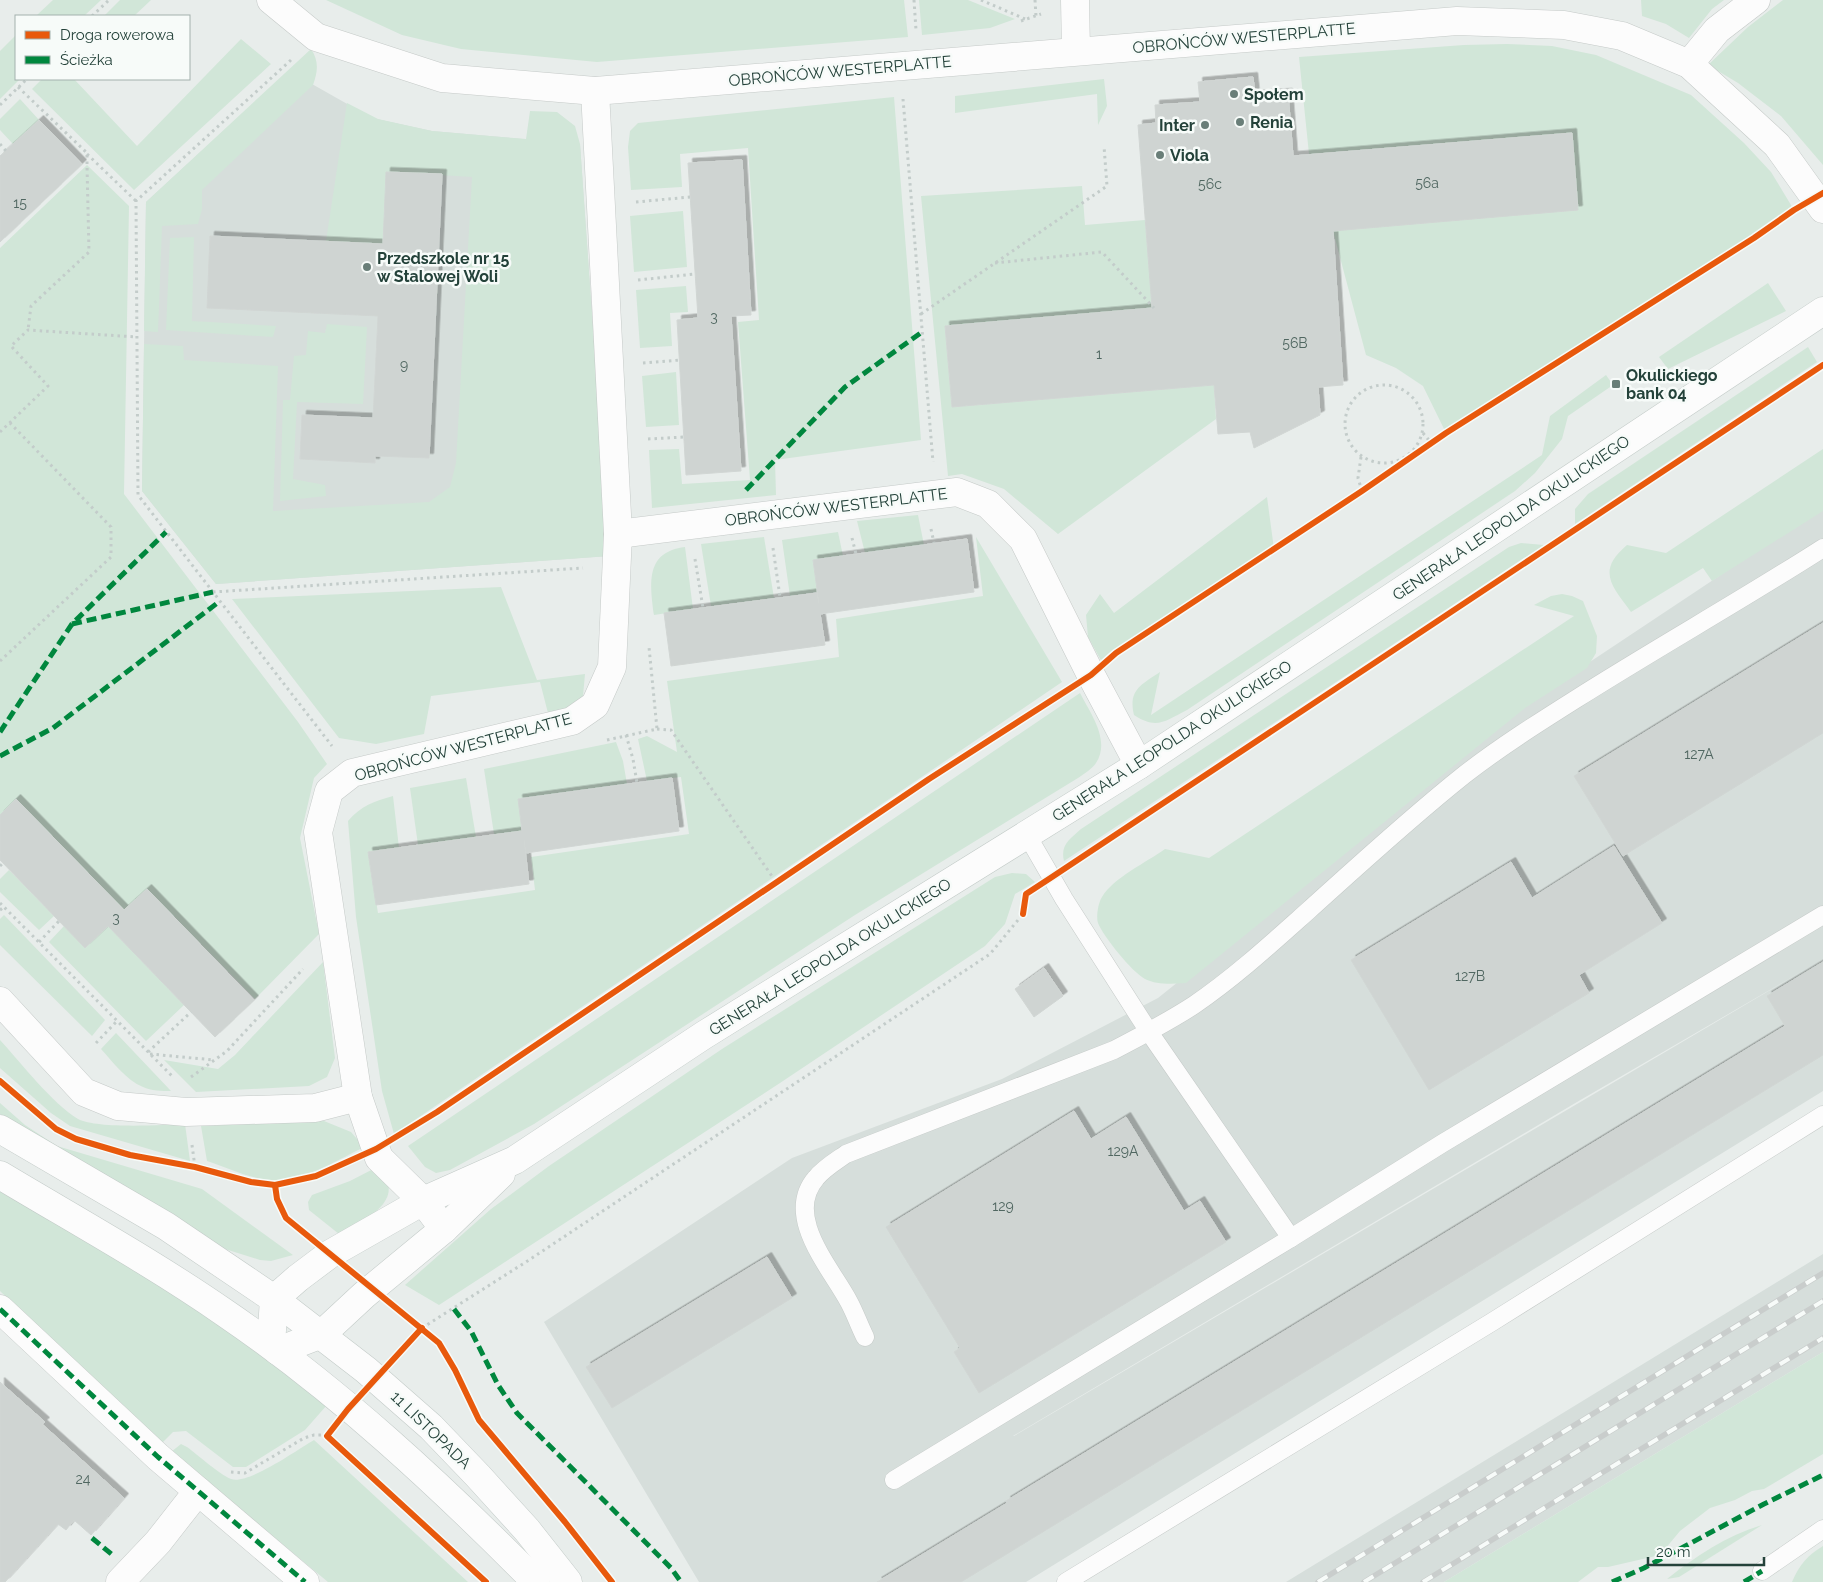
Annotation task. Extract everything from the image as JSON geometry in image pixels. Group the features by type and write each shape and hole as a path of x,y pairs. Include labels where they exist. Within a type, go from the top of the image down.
{"street":[{"name":"OBROŃCÓW WESTERPLATTE","path":"272,0 316,37 442,78 595,91 1458,21 1564,25 1622,36 1689,64 1777,145 1823,209"},
{"path":"1075,0 1076,52"},
{"path":"1689,64 1717,30 1756,0"},
{"name":"OBROŃCÓW WESTERPLATTE","path":"444,1229 423,1201 379,1158 358,1097 318,832 329,791 352,772 572,721 595,705 612,667 618,534 595,91"},
{"name":"GENERAŁA LEOPOLDA OKULICKIEGO","path":"274,1299 330,1254 423,1201 515,1160 704,1035 1139,765 1823,311"},
{"name":"OBROŃCÓW WESTERPLATTE","path":"618,534 957,492 988,504 1023,539 1091,675 1139,765"},
{"path":"0,1001 84,1092 118,1106 186,1112 315,1108 358,1097"},
{"path":"0,1129 166,1226 274,1299 274,1348"},
{"name":"GENERAŁA LEOPOLDA OKULICKIEGO","path":"274,1348 322,1334 364,1295 444,1229 515,1160"},
{"path":"0,1175 161,1270 226,1313 274,1348 381,1434 483,1528 536,1582"},
{"name":"11 LISTOPADA","path":"274,1299 322,1334 376,1378 432,1428 527,1530 568,1582"},
{"path":"0,1309 198,1491 304,1582"},
{"path":"120,1582 158,1542 198,1491"}],"lane":[{"path":"865,1336 849,1302 818,1252 808,1228 804,1215 805,1201 816,1178 846,1154 1114,1050 1194,1005 1228,980 1397,830 1465,774 1534,726 1636,661 1760,589 1823,548"},
{"path":"1027,834 1064,899 1149,1032 1291,1238"},
{"path":"894,1480 1291,1238 1442,1143 1823,915"},
{"path":"1066,1582 1492,1322 1823,1115"},
{"path":"1762,1571 1823,1529"}],"path":[{"path":"93,15 109,0"},
{"path":"914,0 916,35"},
{"path":"981,0 1025,19"},
{"path":"1035,0 1036,16"},
{"path":"136,201 316,37"},
{"path":"0,105 26,80"},
{"path":"18,88 136,201 138,495 352,772"},
{"path":"903,98 936,495"},
{"path":"0,144 6,151"},
{"path":"920,314 1107,186 1104,146"},
{"path":"0,432 48,386 11,346 28,330 31,306 90,252 87,153"},
{"path":"632,203 690,197"},
{"path":"995,263 1102,252 1154,308"},
{"path":"636,280 695,274"},
{"path":"28,330 137,337"},
{"path":"642,363 680,360"},
{"path":"1376,385 1389,385 1402,389 1412,396 1420,407 1424,420 1423,433 1418,445 1410,455 1398,462 1385,464 1373,463 1361,457 1352,448 1346,436 1344,423 1347,410 1353,399 1363,390 1376,385"},
{"path":"0,661 110,557 111,527 10,423"},
{"path":"1423,433 1432,444"},
{"path":"647,439 684,437"},
{"path":"1361,457 1358,478 1362,492"},
{"path":"772,545 780,597"},
{"path":"694,556 703,608"},
{"path":"213,592 616,566"},
{"path":"649,642 658,728"},
{"path":"598,742 658,728 671,730 776,882"},
{"path":"626,736 634,759 637,783"},
{"path":"0,902 181,1085 195,1167"},
{"path":"0,910 4,906"},
{"path":"422,1328 529,1260 990,954 1023,914"},
{"path":"39,942 59,921"},
{"path":"181,1085 227,1051 334,936"},
{"path":"149,1053 191,1012"},
{"path":"96,1043 117,1020"},
{"path":"149,1053 215,1060"},
{"path":"228,1472 236,1474 245,1473 304,1438 314,1435 327,1436"}],"shaded area":[{"name":"Przedszkole nr 15 w Stalowej Woli","path":"289,71 372,118 432,131 580,144 609,556 216,584 142,491 146,202"},
{"path":"1823,507 1823,1091 1026,1582 699,1582 544,1322 792,1158 1002,1079 1158,998 1522,707","holes":["1811,966 1014,1436 1577,1102"]},
{"path":"1823,1254 1823,1352 1444,1582 1286,1582"}],"green space":[{"path":"53,0 101,0 85,15 37,15"},
{"path":"120,0 151,0 135,15 105,15"},
{"path":"326,0 904,0 908,37 597,62 461,49 402,35"},
{"path":"919,0 968,0 1015,19 990,28 922,35"},
{"path":"1641,0 1724,0 1712,9 1689,38 1666,24 1642,16"},
{"path":"1783,0 1823,0 1823,165 1781,116 1738,83 1708,65 1748,27"},
{"path":"15,36 15,80 19,80 0,99 0,51"},
{"path":"241,39 271,64 134,190 32,89 41,80 75,80 137,146"},
{"path":"1464,45 1552,46 1596,55 1691,95 1744,143 1771,172 1794,210 1699,273 1446,433 1423,386 1396,368 1366,355 1333,231 1571,133 1309,154 1299,57"},
{"path":"311,49 317,66 313,85 202,190 202,209 198,224 162,226 158,332 144,331 146,202"},
{"path":"1104,79 1107,106 1098,125 1097,94 955,113 955,96"},
{"path":"894,97 921,440 775,460 776,495 652,508 649,450 679,449 682,484 750,480 738,322 759,320 748,148 680,154 682,187 631,190 628,147 630,131 638,123"},
{"path":"20,99 39,120 13,144 0,130 0,119"},
{"path":"347,103 378,119 432,131 526,139 530,111 557,112 575,126 580,144 609,556 216,584 142,491 144,344 183,346 184,360 278,366 273,511 429,502 450,487 456,463 472,177 387,172 383,244 326,241"},
{"path":"87,165 129,206 124,494 298,722 327,764 314,778 300,838 319,934 255,999 147,889 124,910 16,799 0,815 0,248"},
{"path":"1082,186 1085,225 1145,220 1149,268 1206,304 945,326 952,407 1214,385 1216,419 1058,534 1004,489 962,474 948,476 921,196"},
{"path":"683,211 687,267 634,272 630,216"},
{"path":"194,237 192,321 276,326 273,337 166,330 170,238"},
{"path":"1768,283 1786,311 1668,369 1659,357"},
{"path":"686,286 688,312 670,313 672,346 640,348 636,290"},
{"path":"327,324 367,327 363,404 297,402 293,479 325,485 326,496 280,501 283,400 290,400 294,356 306,355 308,331 325,333"},
{"path":"1808,347 1817,362 1575,524 1575,509 1588,494"},
{"path":"676,372 679,425 646,427 642,376"},
{"path":"1606,375 1613,385 1568,416 1562,439 1535,473 1515,491 1187,710 1167,720 1155,723 1142,720 1134,715 1133,700 1138,689 1160,672 1151,715 1542,455 1550,416"},
{"path":"1823,449 1823,511 1712,581 1703,568 1631,612 1613,586 1610,578 1612,563 1617,554 1627,545 1666,553"},
{"path":"1267,497 1274,549 1116,653 1103,664 1088,637 1086,615 1100,594 1114,613"},
{"path":"918,515 924,545 865,553 857,521"},
{"path":"838,532 843,556 817,592 790,596 782,540"},
{"path":"764,537 774,598 711,606 701,544"},
{"path":"976,537 1062,682 394,1134 382,1091 356,917 348,821 358,811 368,805 393,796 399,848 368,852 378,913 535,890 531,857 689,834 681,777 647,781 638,739 647,736 677,752 667,681 839,657 836,619 983,596"},
{"path":"1521,543 1544,545 1064,861 1063,851 1065,846 1081,829 1509,547"},
{"path":"685,547 693,609 654,615 652,581 653,571 657,562 663,555 672,550"},
{"path":"501,587 537,680 585,674 583,696 569,710 549,717 540,682 431,696 424,734 376,744 339,738 232,599"},
{"path":"1562,594 1583,601 1597,636 1596,653 1587,668 1525,708 1186,983 1170,984 1145,979 1118,953 1101,929 1097,917 1098,906 1101,900 1114,883 1165,849 1209,858 1574,616 1534,605 1551,596"},
{"path":"1080,693 1097,727 1101,745 1096,763 1083,775 855,915 534,1124 450,1170 436,1173 425,1167 408,1146"},
{"path":"616,742 623,761 627,784 518,799 522,831 494,834 484,769"},
{"path":"466,778 476,837 418,845 410,788"},
{"path":"9,870 54,916 39,930 0,892 0,879"},
{"path":"1012,873 1026,874 1035,882 1015,894 1005,924 985,946 780,1083 439,1305 405,1285 491,1209 549,1166 722,1049 995,877"},
{"path":"4,915 105,1020 92,1036 0,945 0,919"},
{"path":"64,926 85,948 108,926 184,1005 146,1041 49,942"},
{"path":"323,962 335,1058 327,1077 309,1086 196,1092 164,1060 218,1069 235,1055"},
{"path":"116,1033 171,1091 146,1088 131,1080 120,1070 101,1049"},
{"path":"0,1040 47,1093 78,1119 114,1125 185,1124 190,1161 70,1126 51,1113 0,1068"},
{"path":"0,1103 25,1125 57,1146 202,1189 293,1255 271,1261 260,1260 225,1249 180,1220 0,1114"},
{"path":"324,1121 351,1132 364,1147 313,1172 292,1179 282,1180 253,1177 207,1161 201,1126"},
{"path":"379,1166 388,1183 389,1192 386,1200 380,1207 364,1220 339,1234 309,1210 308,1202 312,1195 350,1181"},
{"path":"0,1189 91,1242 236,1335 327,1405 305,1430 246,1467 233,1467 186,1431 173,1432 161,1444 87,1376 0,1291"},
{"path":"1823,1352 1823,1454 1764,1489 1752,1491 1735,1500 1710,1508 1680,1531 1660,1555 1608,1567 1598,1567 1578,1582 1444,1582"},
{"path":"314,1440 468,1582 328,1582 171,1452 181,1444 226,1477 239,1479 260,1472"},
{"path":"1762,1525 1679,1577 1667,1579 1689,1562 1712,1548 1736,1535"},
{"path":"1823,1546 1823,1582 1792,1582 1805,1561"}],"building":[{"path":"1253,77 1255,95 1288,93 1293,156 1572,133 1578,210 1333,231 1343,385 1318,387 1320,415 1254,448 1250,432 1218,434 1214,385 952,407 945,326 1152,308 1138,125 1156,123 1155,105 1200,102 1198,82"},
{"path":"39,120 82,164 0,242 0,156"},
{"path":"742,160 751,315 731,316 741,471 686,475 677,320 698,318 688,163"},
{"path":"386,172 442,174 429,458 375,456 375,463 300,459 302,415 373,418 378,316 207,308 210,236 383,244"},
{"path":"967,539 974,592 820,614 825,645 671,666 664,613 817,593 819,604 813,560"},
{"path":"1823,623 1823,733 1623,856 1574,776"},
{"path":"672,778 679,831 526,853 524,840 529,884 376,905 368,852 522,831 518,799"},
{"path":"16,799 124,910 147,889 254,1000 215,1037 108,926 85,948 0,860 0,815"},
{"path":"1614,846 1662,923 1579,975 1589,993 1429,1090 1351,960 1511,862 1532,898"},
{"path":"1823,962 1823,1055 961,1582 877,1582 1007,1503 1006,1501 1785,1026 1767,996"},
{"path":"1044,968 1063,996 1034,1017 1015,989"},
{"path":"1074,1111 1091,1139 1126,1117 1184,1211 1200,1201 1226,1242 979,1393 954,1352 960,1348 886,1227"},
{"path":"767,1257 792,1298 612,1408 586,1367"},
{"path":"0,1382 45,1422 42,1424 124,1498 91,1535 74,1520 66,1530 58,1524 5,1582 0,1582"}],"railway":[{"path":"1318,1582 1823,1273"},
{"path":"1364,1582 1823,1301"},
{"path":"1423,1582 1823,1338"}],"marked path":[{"path":"746,490 845,387 922,332"},
{"path":"0,732 72,624 166,532"},
{"path":"72,624 213,592"},
{"path":"0,756 53,728 220,601"},
{"path":"0,1309 158,1457 305,1582"},
{"path":"454,1309 471,1331 498,1385 517,1413 671,1568 681,1582"},
{"path":"1612,1582 1644,1568 1823,1475"},
{"path":"92,1538 115,1557"},
{"path":"1744,1582 1762,1571"}],"cycle path":[{"path":"0,1081 56,1129 76,1139 130,1155 195,1167 251,1182 275,1185 316,1176 376,1149 437,1112 929,779 1091,675 1116,653 1362,491 1446,433 1823,193"},
{"path":"1023,914 1026,894 1823,365"},
{"path":"275,1185 277,1199 286,1218 439,1343 455,1370 479,1420 565,1522 612,1582"},
{"path":"422,1328 348,1409 327,1436 486,1582"}],"place":[{"name":"Społem","path":"1234,94"},
{"name":"Renia","path":"1240,122"},
{"name":"Inter","path":"1205,125"},
{"name":"Viola","path":"1160,155"},
{"name":"Przedszkole nr 15 w Stalowej Woli","path":"367,267"},
{"name":"Okulickiego bank 04","path":"1616,384"}]}
